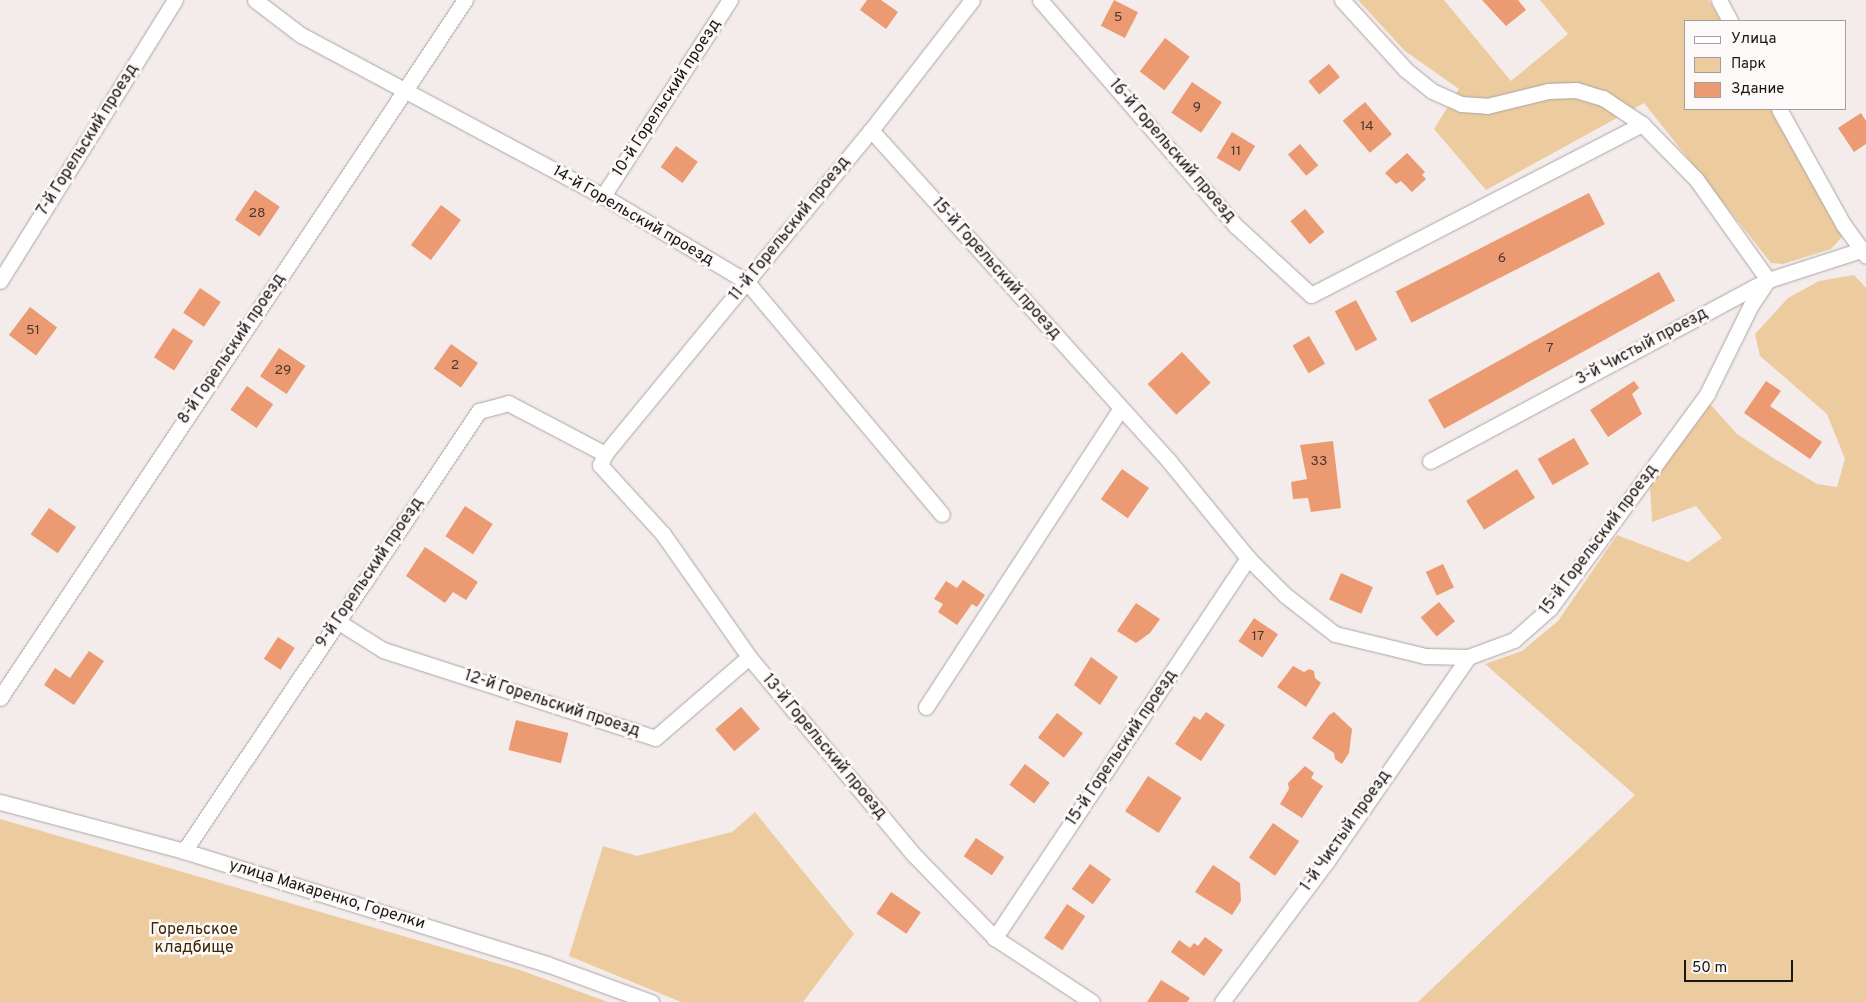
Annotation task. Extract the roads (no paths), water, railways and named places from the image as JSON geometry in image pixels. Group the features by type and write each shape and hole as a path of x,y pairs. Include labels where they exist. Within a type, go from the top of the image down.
{"street":[{"name":"7-й Горельский проезд","path":"0,281 175,0"},
{"name":"14-й Горельский проезд","path":"255,0 301,35 603,196 747,282 942,514"},
{"name":"8-й Горельский проезд","path":"0,698 465,0"},
{"name":"10-й Горельский проезд","path":"603,196 730,0"},
{"name":"11-й Горельский проезд","path":"605,454 871,130 972,0"},
{"name":"16-й Горельский проезд","path":"1040,0 1236,226 1311,295 1642,124"},
{"path":"1342,0 1406,70 1432,91 1461,104 1487,106 1548,91 1576,90 1602,98 1642,124 1696,179 1768,280"},
{"path":"1718,0 1729,20"},
{"path":"1780,110 1864,253"},
{"name":"15-й Горельский проезд","path":"871,130 1121,408 1248,558 1284,595 1335,634 1426,656 1468,657 1514,640 1550,608 1707,394 1751,305 1768,280"},
{"name":"3-й Чистый проезд","path":"1430,461 1768,280 1864,253"},
{"name":"9-й Горельский проезд","path":"184,850 479,411 508,403 605,454"},
{"path":"926,707 1121,408"},
{"name":"13-й Горельский проезд","path":"605,454 600,465 663,534 749,657 914,855 996,938 1092,1002"},
{"name":"15-й Горельский проезд","path":"996,938 1248,558"},
{"name":"12-й Горельский проезд","path":"337,621 383,650 656,738 749,657"},
{"name":"1-й Чистый проезд","path":"1222,1002 1327,861 1468,657"},
{"name":"улица Макаренко, Горелки","path":"0,802 184,850 547,964 650,1002"}],"park label":[{"name":"Горельское кладбище","path":"194,939"}]}
